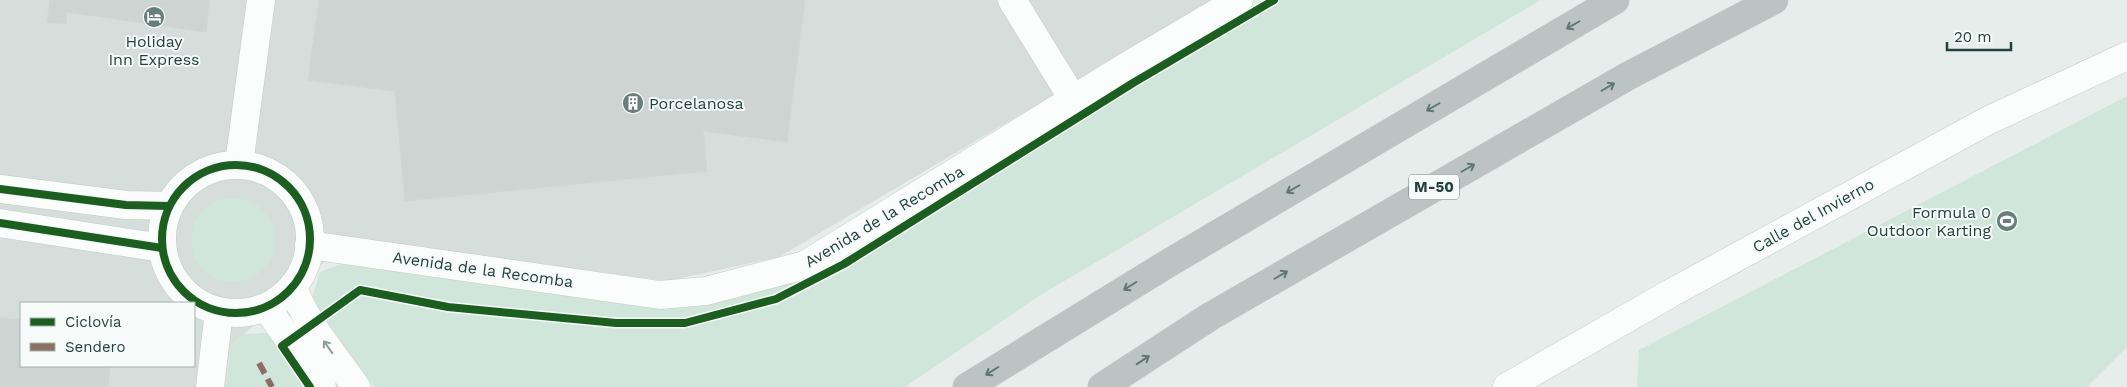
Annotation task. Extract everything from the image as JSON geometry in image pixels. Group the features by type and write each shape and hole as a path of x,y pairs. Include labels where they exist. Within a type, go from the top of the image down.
{"highway":[{"path":"967,387 1172,261 1615,0"},
{"name":"M-50","path":"1102,387 1211,316 1415,198 1628,76 1774,0"}],"street":[{"path":"239,164 261,0"},
{"path":"1012,0 1074,99"},
{"name":"Avenida de la Recomba","path":"309,245 660,295 706,291 805,265 1239,0"},
{"name":"Calle del Invierno","path":"1507,387 1671,293 1989,120 2127,56"},
{"path":"239,164 257,167 276,177 292,190 304,214 309,245 308,259 293,287 267,308 240,314 219,312 198,304 182,291 169,271 162,248 162,231 169,206 180,190 194,177 216,168 239,164"},
{"path":"0,189 126,206 169,206"},
{"path":"0,223 162,248"},
{"path":"293,287 299,303 312,325 356,387"},
{"path":"267,308 322,387"},
{"path":"210,387 219,312"}],"shaded area":[{"path":"0,0 1215,0 779,257 667,281 351,238 231,346 225,387 0,387"}],"green space":[{"path":"1271,0 1541,0 1039,296 905,387 374,387 312,298 320,272 347,262 760,290"},
{"name":"Formula 0 Outdoor Karting","path":"2127,96 2127,347 2087,387 1637,387 1639,350"},
{"path":"233,198 249,201 263,210 272,224 275,240 272,256 263,270 249,279 233,282 217,279 203,270 194,256 191,240 194,224 203,210 217,201"},
{"path":"268,333 303,387 225,387 231,347 244,334"}],"building":[{"name":"Holiday Inn Express","path":"50,0 210,0 206,32 67,12 66,24 47,22"},
{"name":"Porcelanosa","path":"319,0 805,0 787,142 703,131 707,171 405,201 395,91 308,80"},
{"path":"0,318 20,320 20,367 110,367 108,387 0,387"}],"marked path":[{"path":"259,363 272,387"}],"cycle path":[{"path":"310,387 282,346 360,290 448,307 616,323 685,323 776,299 844,264 1133,83 1274,0"},
{"path":"236,165 264,171 288,187 304,211 310,239 304,267 288,291 264,307 236,313 208,307 184,291 168,267 162,239 168,211 184,187 208,171 236,165"},
{"path":"0,189 126,205 169,206"},
{"path":"0,223 162,248"}],"place":[{"name":"Holiday Inn Express","path":"154,17"},
{"name":"Porcelanosa","path":"633,103"},
{"name":"Formula 0 Outdoor Karting","path":"2007,221"}]}
